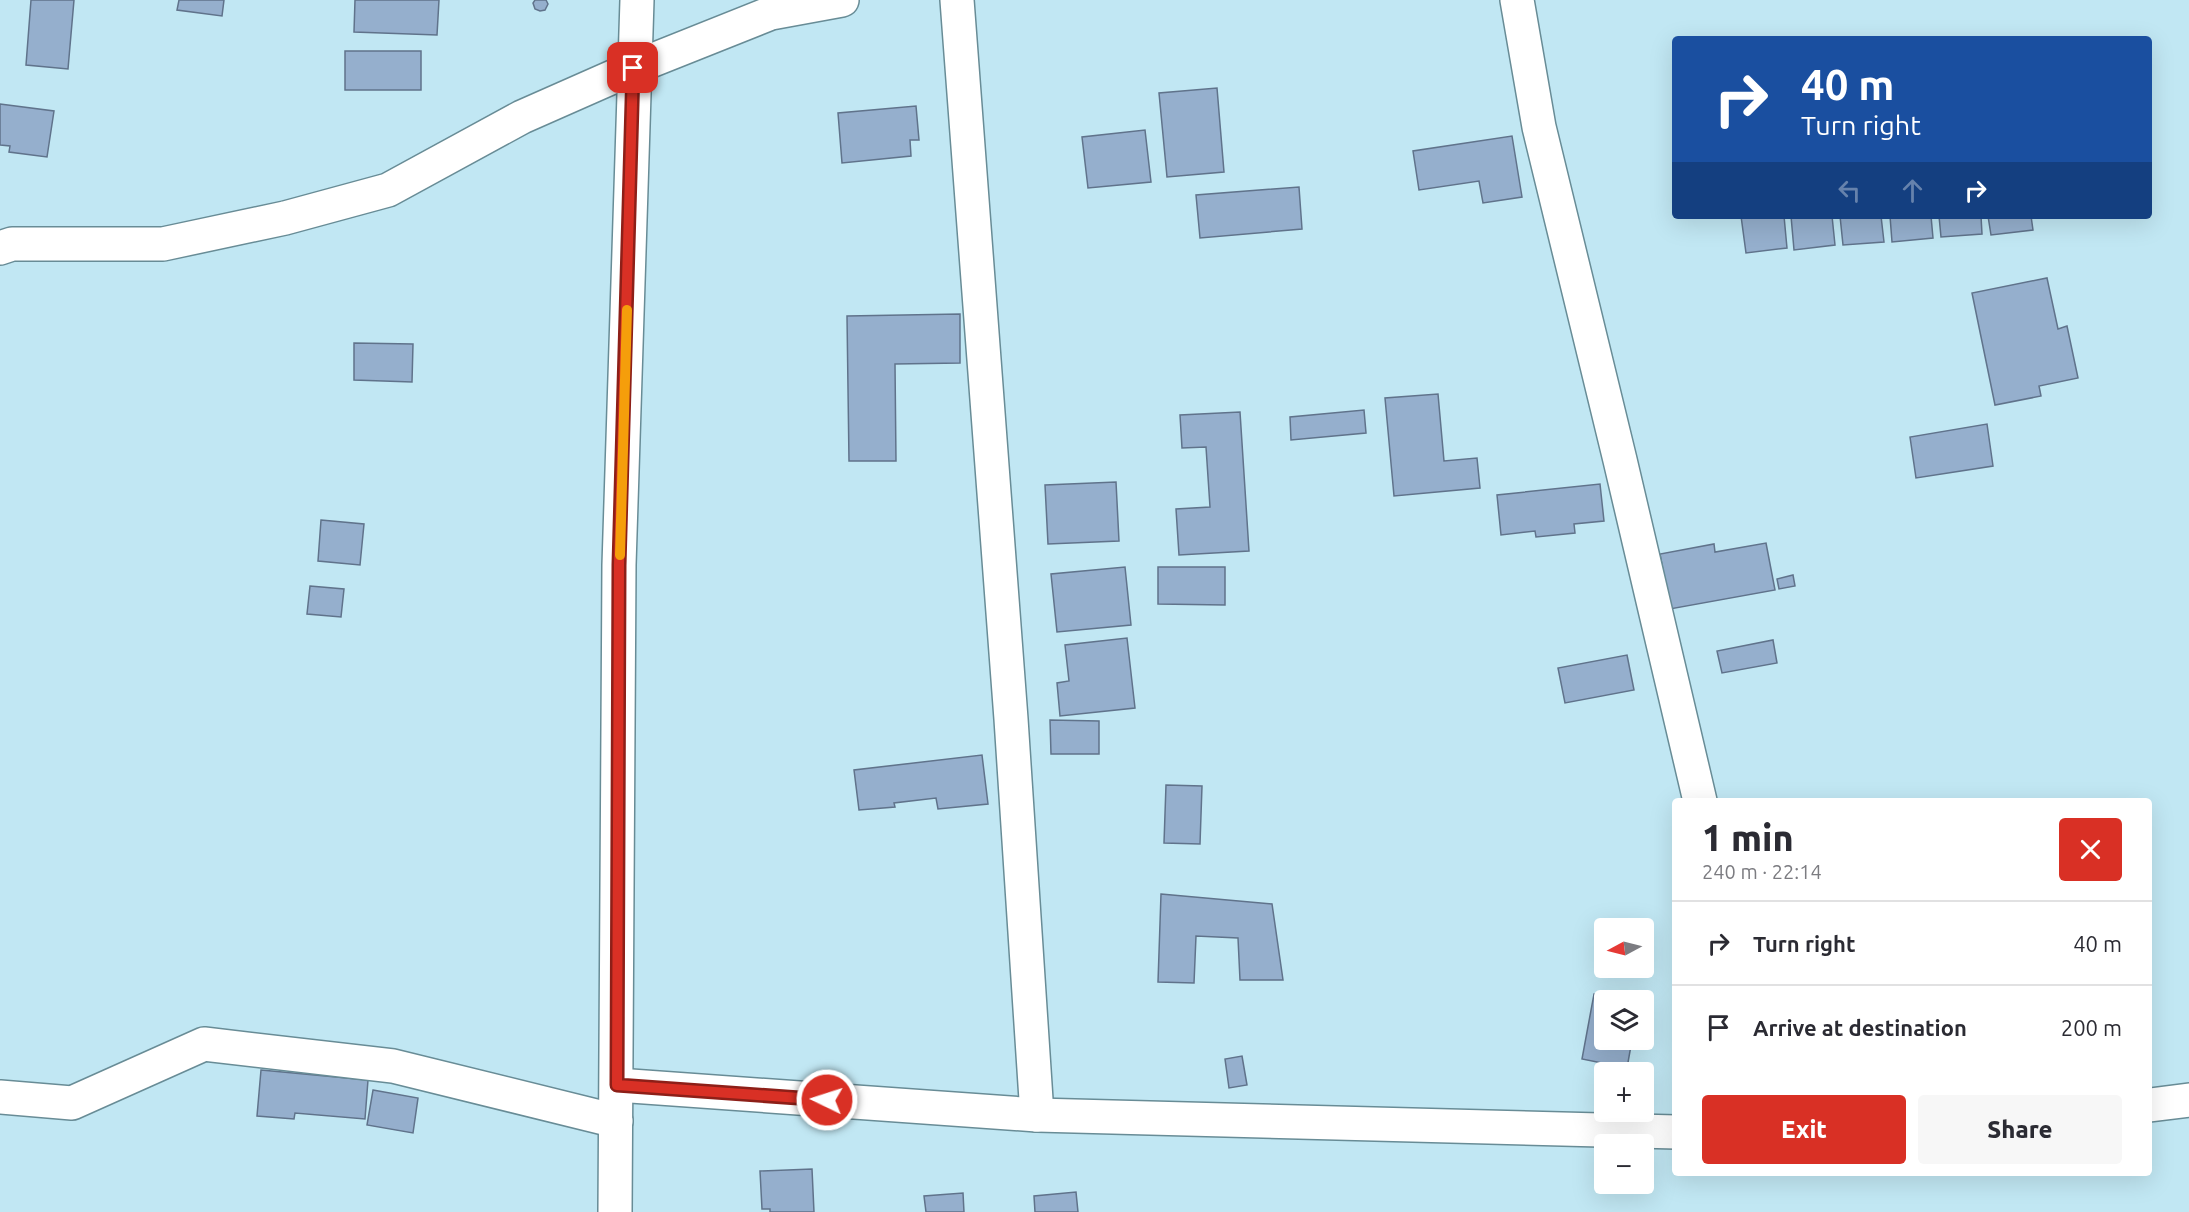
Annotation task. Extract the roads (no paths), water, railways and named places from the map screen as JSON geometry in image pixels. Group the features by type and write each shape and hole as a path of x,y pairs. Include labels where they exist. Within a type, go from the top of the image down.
{"street":[{"path":"615,1212 619,565 633,68 637,0"},
{"path":"0,248 12,244 163,244 285,218 388,190 522,117 633,68 771,13 842,0"},
{"path":"957,0 1011,719 1037,1115"},
{"path":"1517,0 1539,127 1699,798"},
{"path":"0,1097 72,1102 204,1044 393,1066 616,1121"},
{"path":"617,1085 1037,1115 1672,1132"},
{"path":"2152,1106 2189,1100"}]}
